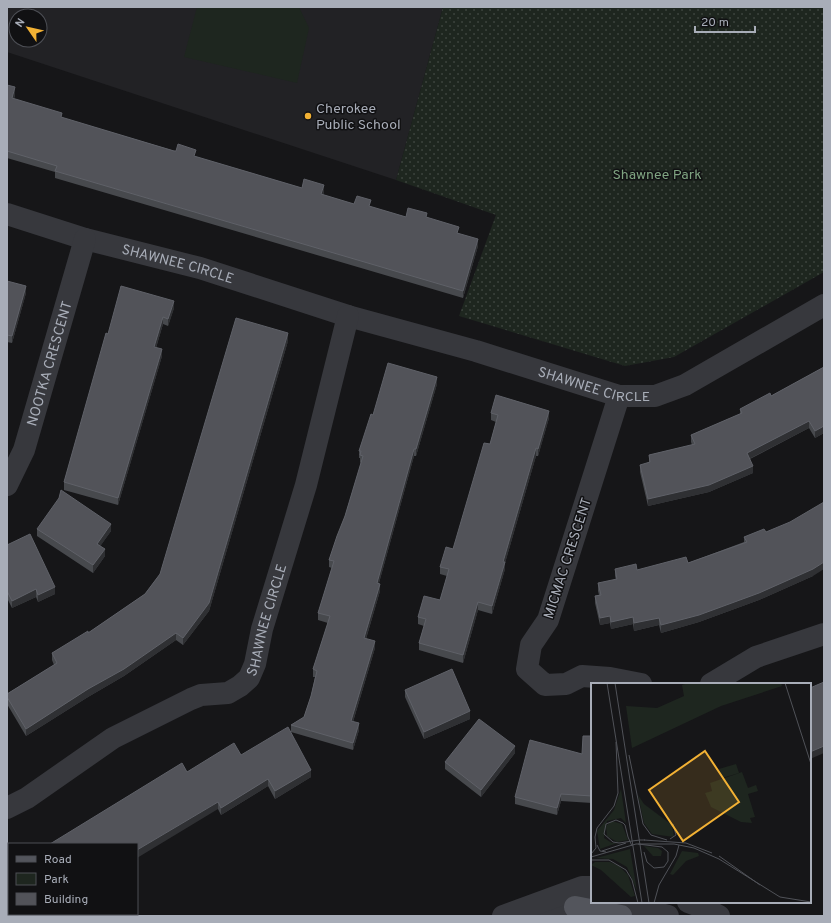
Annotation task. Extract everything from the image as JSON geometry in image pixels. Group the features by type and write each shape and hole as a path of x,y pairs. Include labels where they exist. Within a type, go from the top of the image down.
{"main road":[{"path":"574,907 621,916"}],"street":[{"name":"SHAWNEE CIRCLE","path":"7,214 86,239 200,268 348,316 476,351 619,396 655,396 685,385 824,305"},
{"name":"NOOTKA CRESCENT","path":"7,485 24,450 86,239"},
{"name":"SHAWNEE CIRCLE","path":"7,808 27,798 113,738 201,695 228,693 240,686 249,678 256,664 262,629 306,485 348,316"},
{"name":"MICMAC CRESCENT","path":"619,396 548,620 531,645 527,669 545,685 566,684 582,676 610,678 636,683"},
{"path":"713,683 756,656 824,634"},
{"path":"504,916 582,887 591,887"},
{"path":"691,903 719,916"},
{"path":"533,906 630,906 668,916"}],"shaded area":[{"name":"Cherokee Public School","path":"7,7 443,7 396,180 7,52"}],"green space":[{"path":"197,7 299,7 309,28 297,83 184,57"},
{"name":"Shawnee Park","path":"443,7 824,7 824,272 674,357 625,366 459,316 496,215 396,180"}],"building":[{"path":"7,85 15,87 12,98 62,113 61,117 174,151 176,151 178,144 196,150 194,156 302,188 304,179 324,185 321,194 354,204 357,196 371,200 369,206 406,217 408,208 427,213 426,217 459,227 457,233 478,239 463,291 55,171 57,166 7,151"},
{"path":"7,281 26,286 12,336 7,335"},
{"path":"121,286 174,301 168,319 163,317 154,347 162,349 118,498 64,482 106,333 108,334"},
{"path":"236,318 288,333 209,603 183,638 176,633 124,669 88,689 26,729 7,697 7,694 57,663 52,653 88,631 88,633 145,594 160,574"},
{"path":"388,363 437,377 416,449 414,449 377,583 380,584 364,638 375,641 351,721 359,723 353,743 291,725 304,717 311,696 317,671 313,669 330,616 318,613 334,561 329,560 345,516 363,456 360,455 361,451 359,451 371,414 373,415"},
{"path":"824,367 824,426 815,431 809,421 747,453 753,466 709,485 648,499 640,465 650,462 649,455 695,444 691,435 742,413 740,409 770,393 771,396"},
{"path":"496,395 549,411 538,449 536,448 503,562 505,562 492,606 478,602 463,655 419,643 426,619 418,617 424,596 440,600 449,569 440,567 446,547 453,549 484,443 490,444 498,415 491,413"},
{"path":"61,490 111,524 97,544 105,549 93,565 37,529 59,498"},
{"path":"824,502 824,562 813,569 759,593 699,615 661,625 659,618 634,623 633,617 611,622 610,616 600,618 595,596 601,595 598,583 617,579 615,569 636,564 637,570 686,557 688,563 747,542 744,537 764,529 766,532 790,522"},
{"path":"30,534 55,587 38,595 36,589 12,601 7,591 7,545"},
{"path":"452,669 470,711 424,732 405,690"},
{"path":"824,682 824,746 811,752 811,688"},
{"path":"479,719 515,746 481,790 445,762"},
{"path":"288,727 311,770 275,791 268,779 221,808 218,802 138,849 138,843 52,843 182,763 187,772 234,743 241,755"},
{"path":"583,736 591,736 591,796 561,794 557,808 515,797 530,740 582,754"},
{"path":"8,854 8,896 7,893"}],"place":[{"name":"Cherokee Public School","path":"308,116"}]}
